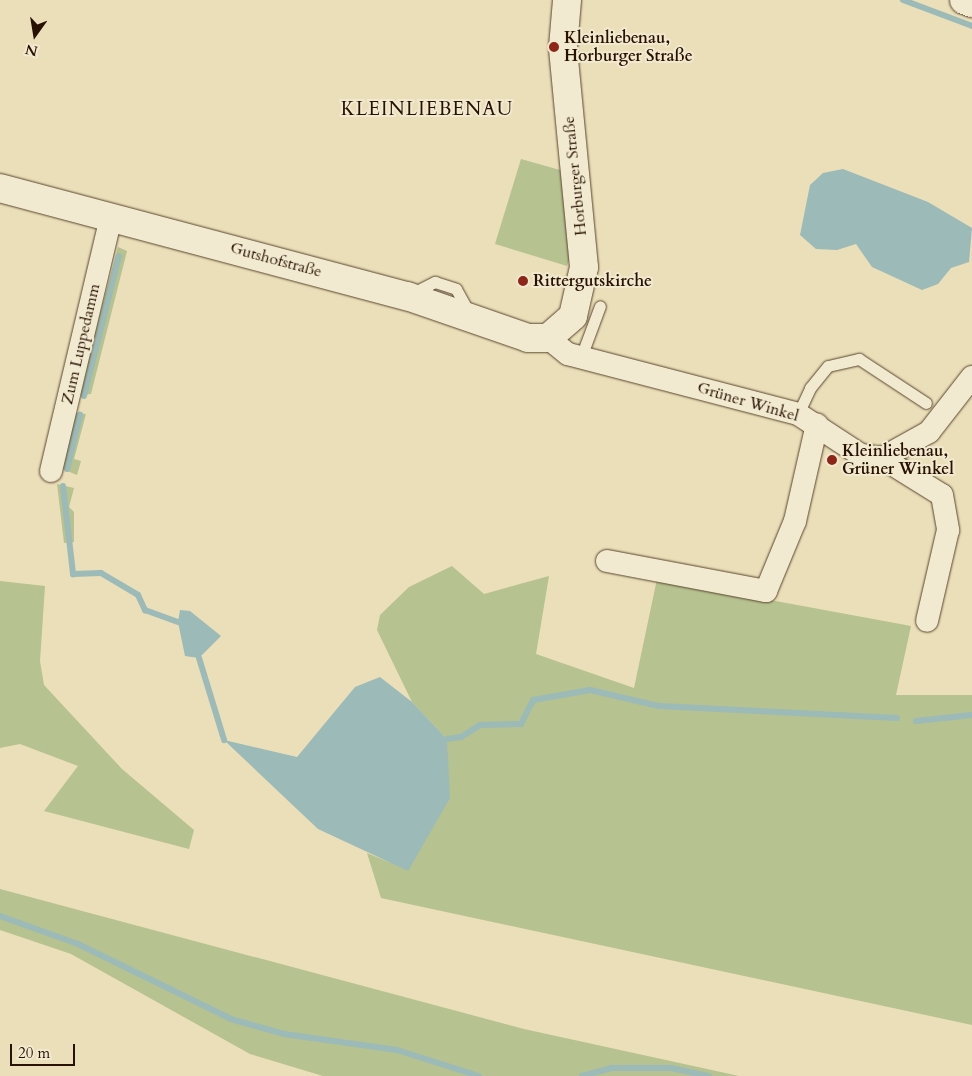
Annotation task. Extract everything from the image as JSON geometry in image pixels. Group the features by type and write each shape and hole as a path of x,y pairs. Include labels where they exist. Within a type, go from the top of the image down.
{"street":[{"name":"Horburger Straße","path":"548,338 573,316 581,296 584,267 563,47 567,0"},
{"path":"964,0 972,3"},
{"name":"Gutshofstraße","path":"0,188 407,296 528,338 548,338"},
{"name":"Zum Luppedamm","path":"51,471 111,218"},
{"name":"Grüner Winkel","path":"548,338 556,347 581,357 807,419 862,455 882,458 942,495 948,530 927,621"},
{"path":"882,458 929,432 972,377"},
{"path":"608,561 766,591 795,521 807,419"}],"lane":[{"path":"581,357 600,306"},
{"path":"807,419 810,388 828,366 859,359 926,403"}],"green space":[{"path":"521,159 560,170 564,178 571,254 567,266 495,244"},
{"path":"118,247 127,251 91,394 78,395"},
{"path":"74,413 86,414 74,459 81,461 77,475 60,468"},
{"path":"57,484 74,488 69,507 74,512 74,542 64,543"},
{"path":"452,566 484,594 549,576 536,654 634,688 657,579 911,626 896,695 972,695 972,1025 381,898 367,853 408,870 447,739 412,702 377,630 380,615 409,587"},
{"path":"0,581 45,586 40,661 44,685 122,769 194,830 189,849 44,811 78,766 20,744 0,748"},
{"path":"0,889 524,1029 739,1076 323,1076 250,1054 71,954 0,930"}],"water":[{"path":"843,169 928,202 972,228 969,262 951,268 938,284 922,290 872,267 856,244 837,250 816,249 800,235 810,185 823,173"},
{"path":"180,610 190,611 221,636 199,658 185,656 178,622"},
{"path":"380,677 412,702 447,739 450,798 408,871 318,829 224,740 297,757 355,687"}],"waterway":[{"path":"903,0 972,26"},
{"path":"84,396 119,256"},
{"path":"67,469 80,415"},
{"path":"63,486 73,574 101,573 138,595 145,610 178,622"},
{"path":"199,658 224,740"},
{"path":"447,739 461,737 480,725 521,724 533,700 590,690 659,706 897,718"},
{"path":"916,721 972,715"},
{"path":"0,916 78,944 231,1019 284,1034 397,1050 479,1076"},
{"path":"582,1076 611,1068 671,1068 709,1076"}],"place":[{"name":"Kleinliebenau, Horburger Straße","path":"554,47"},
{"name":"Rittergutskirche","path":"523,281"},
{"name":"Kleinliebenau, Grüner Winkel","path":"832,460"}],"district":[{"name":"KLEINLIEBENAU","path":"427,110"}]}
